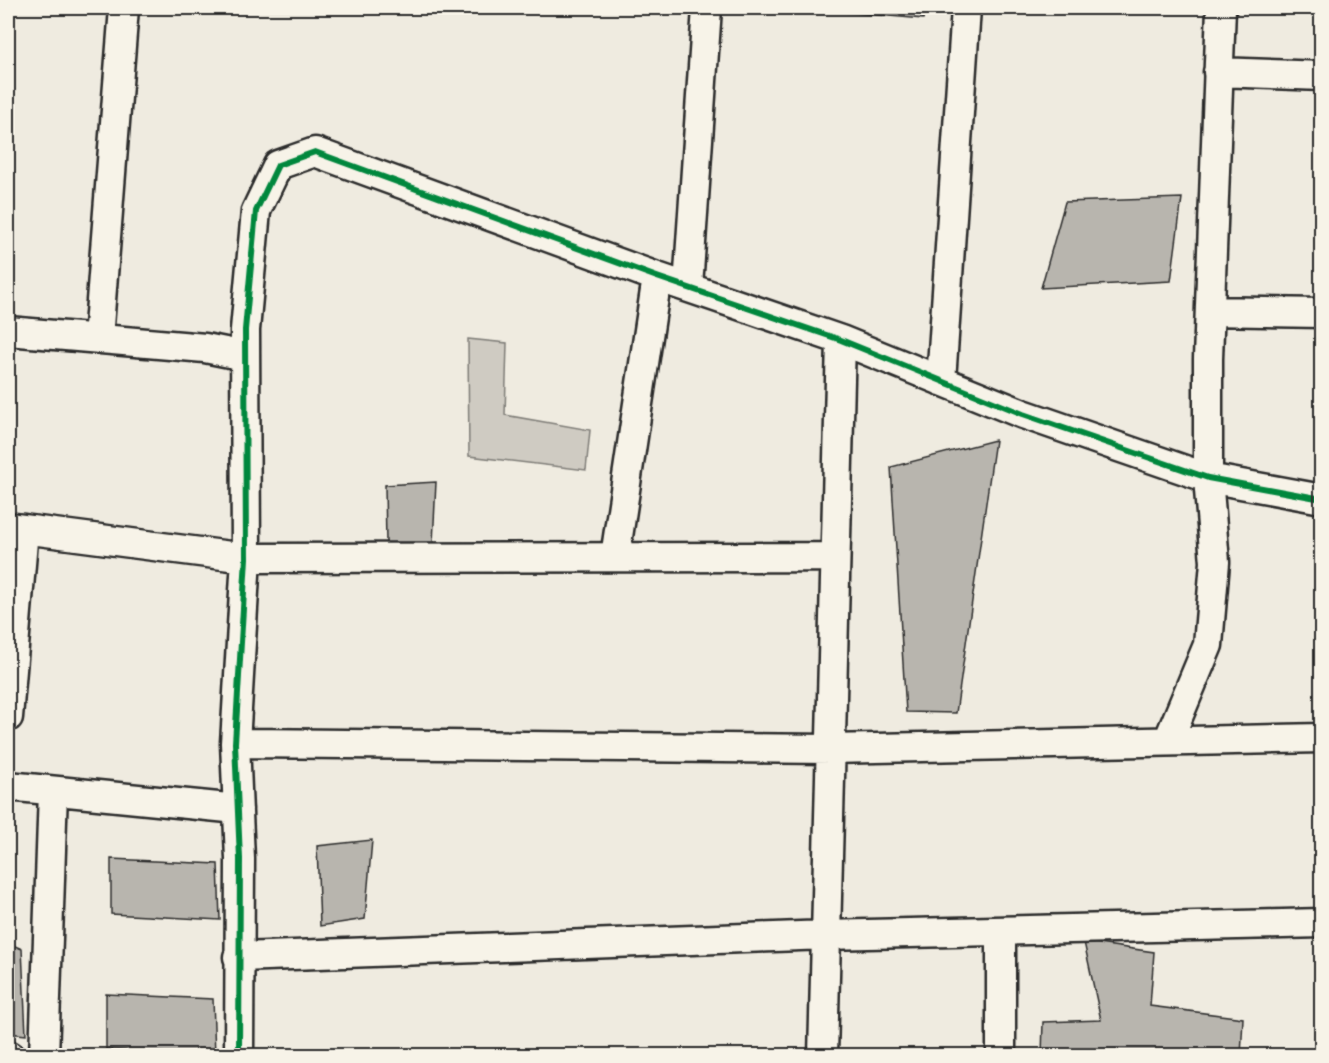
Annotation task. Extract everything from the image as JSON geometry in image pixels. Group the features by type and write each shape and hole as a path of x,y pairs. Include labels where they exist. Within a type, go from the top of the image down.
{"street":[{"path":"98,339 124,8"},
{"path":"688,287 707,8"},
{"path":"941,381 966,8"},
{"path":"1168,741 1208,645 1215,562 1208,478 1210,311 1221,8"},
{"path":"1218,72 1322,76"},
{"path":"239,1056 240,860 235,743 246,558 245,330 256,211 278,165 315,152 657,277 841,340 1023,414 1208,478 1322,499"},
{"path":"615,557 657,277"},
{"path":"1210,311 1322,313"},
{"path":"8,331 205,348 245,356"},
{"path":"823,1056 841,340"},
{"path":"8,717 16,528 246,558 835,557"},
{"path":"235,743 830,749 1322,738"},
{"path":"8,786 238,809"},
{"path":"44,1056 53,791"},
{"path":"238,957 826,935 1322,923"},
{"path":"1001,932 1001,1056"}],"shaded area":[{"path":"468,339 507,343 505,415 590,430 586,470 469,456"}],"building":[{"path":"808,8 925,8 923,19"},
{"path":"1182,198 1171,281 1041,288 1065,202"},
{"path":"995,440 956,713 906,712 891,467"},
{"path":"436,482 433,543 386,543 385,485"},
{"path":"372,840 365,919 320,926 317,846"},
{"path":"111,859 218,864 220,920 111,914"},
{"path":"1084,942 1154,952 1150,1006 1243,1018 1241,1056 1042,1056 1043,1022 1101,1020"},
{"path":"8,943 22,949 26,1035 8,1033"},
{"path":"106,994 213,999 215,1056 106,1049"}],"cycle path":[{"path":"239,1056 240,859 235,743 246,558 245,330 256,211 278,165 315,152 657,277 841,340 1023,414 1208,478 1322,499"}]}
